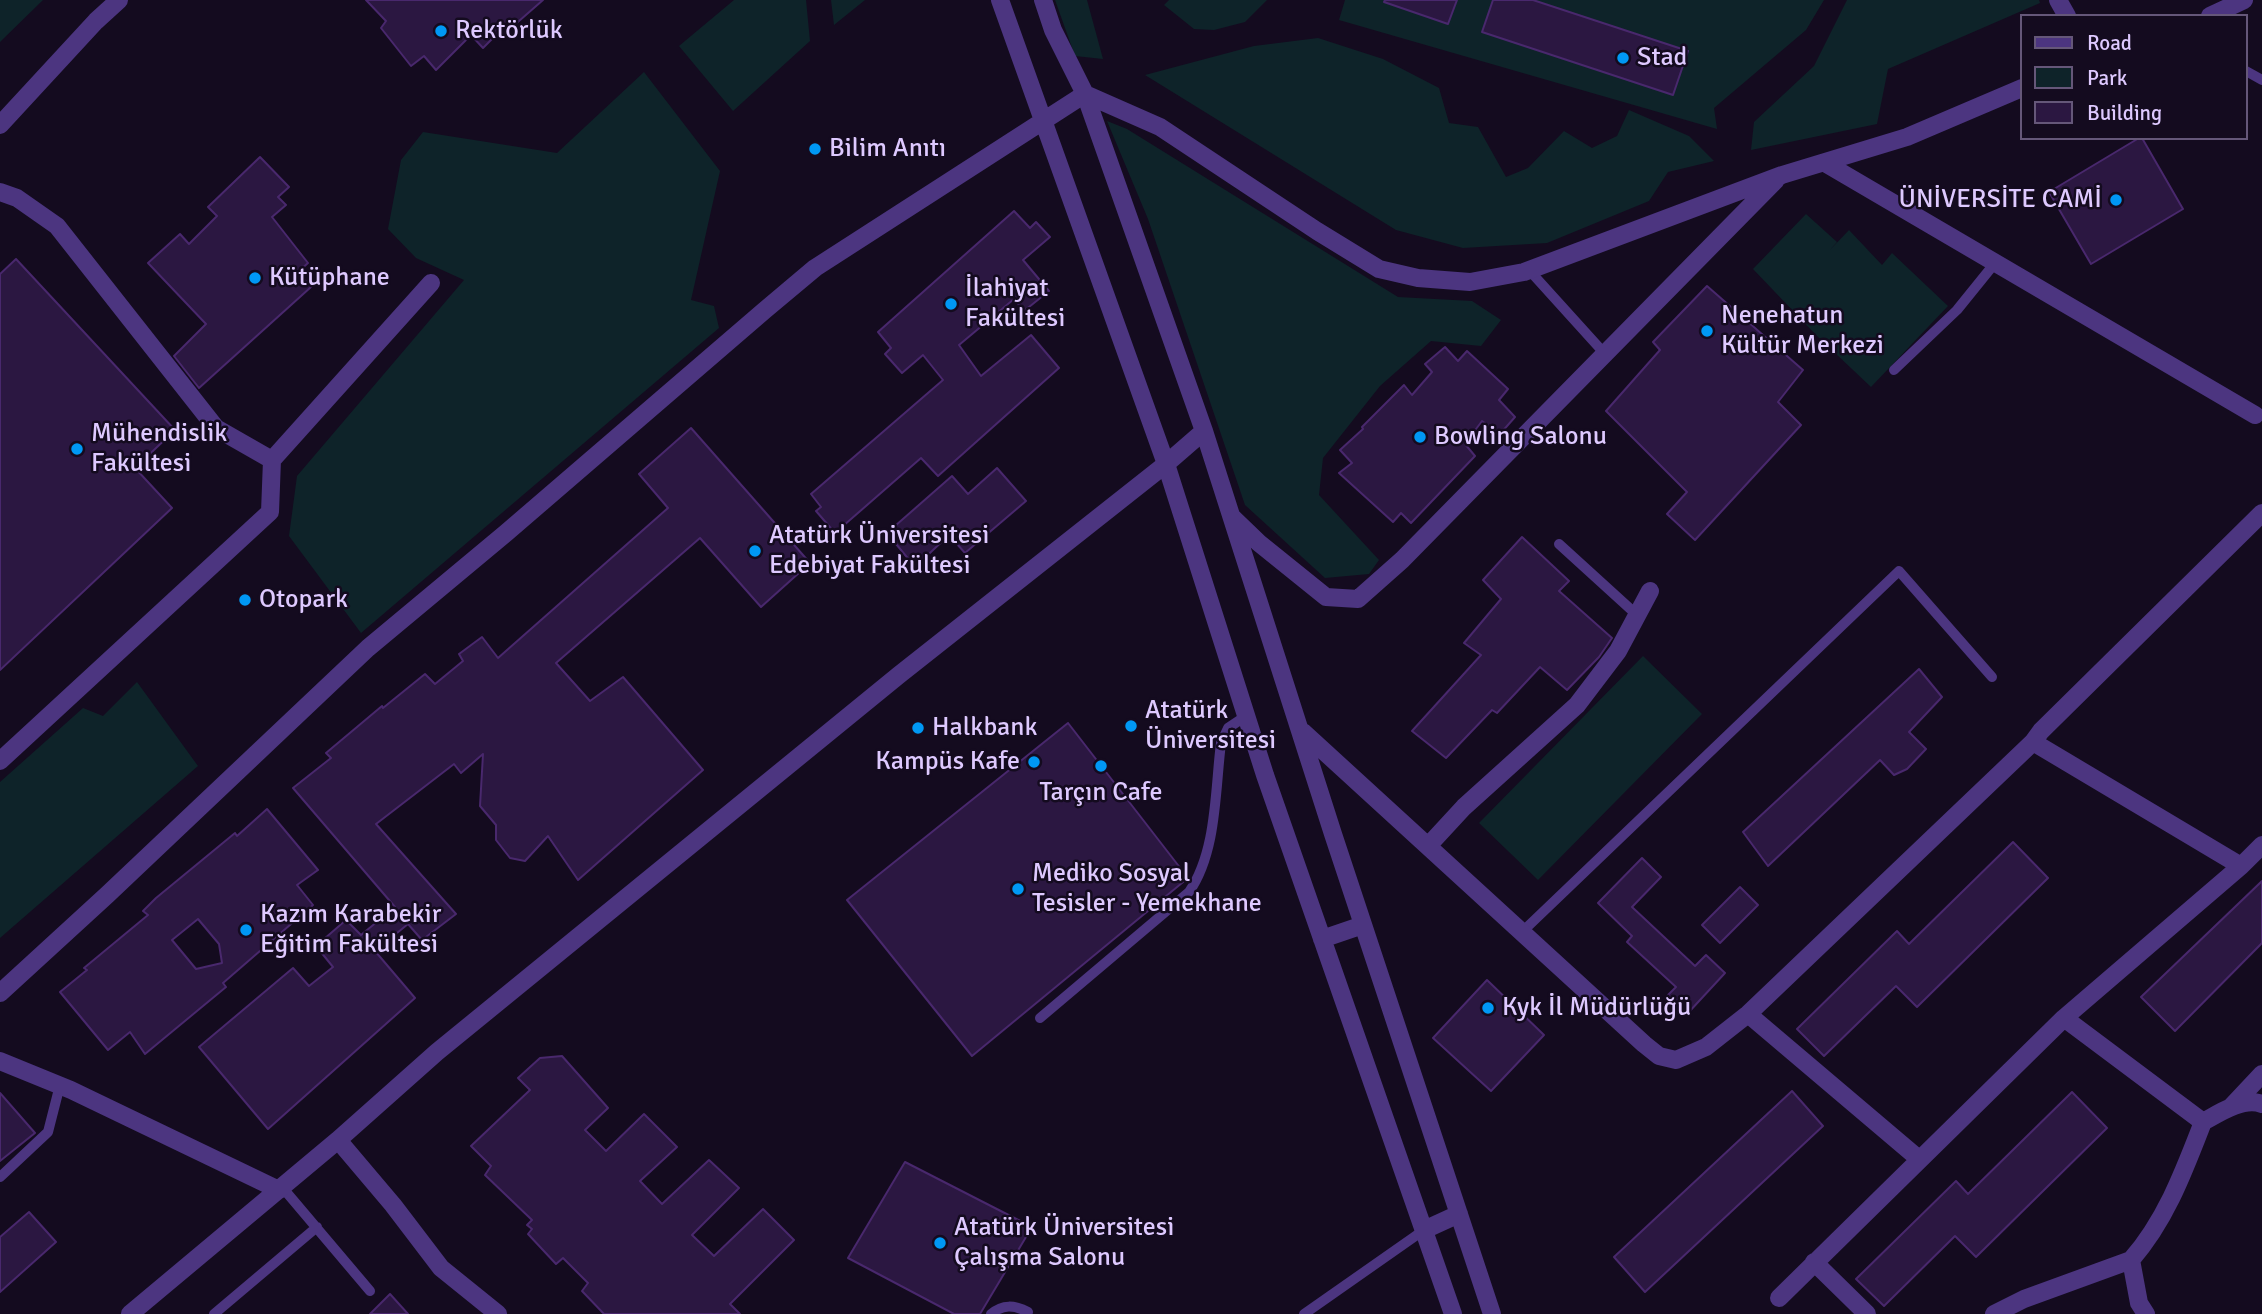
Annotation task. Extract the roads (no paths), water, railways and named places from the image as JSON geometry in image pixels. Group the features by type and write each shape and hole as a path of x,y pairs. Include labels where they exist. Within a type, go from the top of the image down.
{"street":[{"path":"0,125 118,0"},
{"path":"1000,0 1166,464 1322,939 1453,1314"},
{"path":"1043,0 1054,30 1085,94 1204,431 1492,1314"},
{"path":"2214,14 2244,0"},
{"path":"1085,94 1160,127 1317,231 1380,269 1418,278 1470,282 1529,270 1782,175 1907,137 2021,88"},
{"path":"0,993 368,648 815,268 1085,94"},
{"path":"1825,163 2255,415"},
{"path":"1231,516 1259,543 1326,597 1358,598 1402,560 1782,175"},
{"path":"0,192 17,198 57,226 216,428 272,460"},
{"path":"0,761 270,512 272,460 431,283"},
{"path":"130,1314 338,1140 438,1052 805,751 1204,431"},
{"path":"1300,730 1660,1056 1676,1060 1706,1047 1748,1014 2033,742 2041,731 2262,513"},
{"path":"1428,846 1464,807 1577,705 1618,651 1650,591"},
{"path":"2033,742 2241,866"},
{"path":"1779,1298 2064,1018 2262,845"},
{"path":"1322,939 1363,925"},
{"path":"1748,1014 1919,1159"},
{"path":"2064,1018 2203,1122"},
{"path":"0,1061 281,1188"},
{"path":"2231,1107 2262,1074"},
{"path":"1994,1314 2024,1299 2131,1260 2151,1237 2173,1197 2203,1122 2231,1107 2259,1101"},
{"path":"338,1140 441,1268 498,1314"},
{"path":"1424,1230 1460,1214"},
{"path":"2131,1260 2139,1303 2146,1314"},
{"path":"1814,1262 1867,1314"}],"lane":[{"path":"1894,370 1956,310 1995,263"},
{"path":"1529,270 1605,354"},
{"path":"1559,544 1637,615"},
{"path":"1522,933 1899,571 1992,677"},
{"path":"1040,1018 1189,892 1208,855 1221,743 1228,728 1247,716"},
{"path":"0,1177 48,1132 60,1086"},
{"path":"281,1188 370,1291"},
{"path":"214,1314 317,1227"},
{"path":"1304,1314 1424,1230"},
{"path":"991,1314 1004,1306 1028,1312"}],"place":[{"name":"Rektörlük","path":"441,31"},
{"name":"Stad","path":"1623,58"},
{"name":"Bilim Anıtı","path":"815,149"},
{"name":"ÜNİVERSİTE CAMİ","path":"2116,200"},
{"name":"Kütüphane","path":"255,278"},
{"name":"İlahiyat Fakültesi","path":"951,304"},
{"name":"Nenehatun Kültür Merkezi","path":"1707,331"},
{"name":"Bowling Salonu","path":"1420,437"},
{"name":"Mühendislik Fakültesi","path":"77,449"},
{"name":"Atatürk Üniversitesi Edebiyat Fakültesi","path":"755,551"},
{"name":"Otopark","path":"245,600"},
{"name":"Atatürk Üniversitesi","path":"1131,726"},
{"name":"Halkbank","path":"918,728"},
{"name":"Kampüs Kafe","path":"1034,762"},
{"name":"Tarçın Cafe","path":"1101,766"},
{"name":"Mediko Sosyal Tesisler - Yemekhane","path":"1018,889"},
{"name":"Kazım Karabekir Eğitim Fakültesi","path":"246,930"},
{"name":"Kyk İl Müdürlüğü","path":"1488,1008"},
{"name":"Atatürk Üniversitesi Çalışma Salonu","path":"940,1243"}]}
